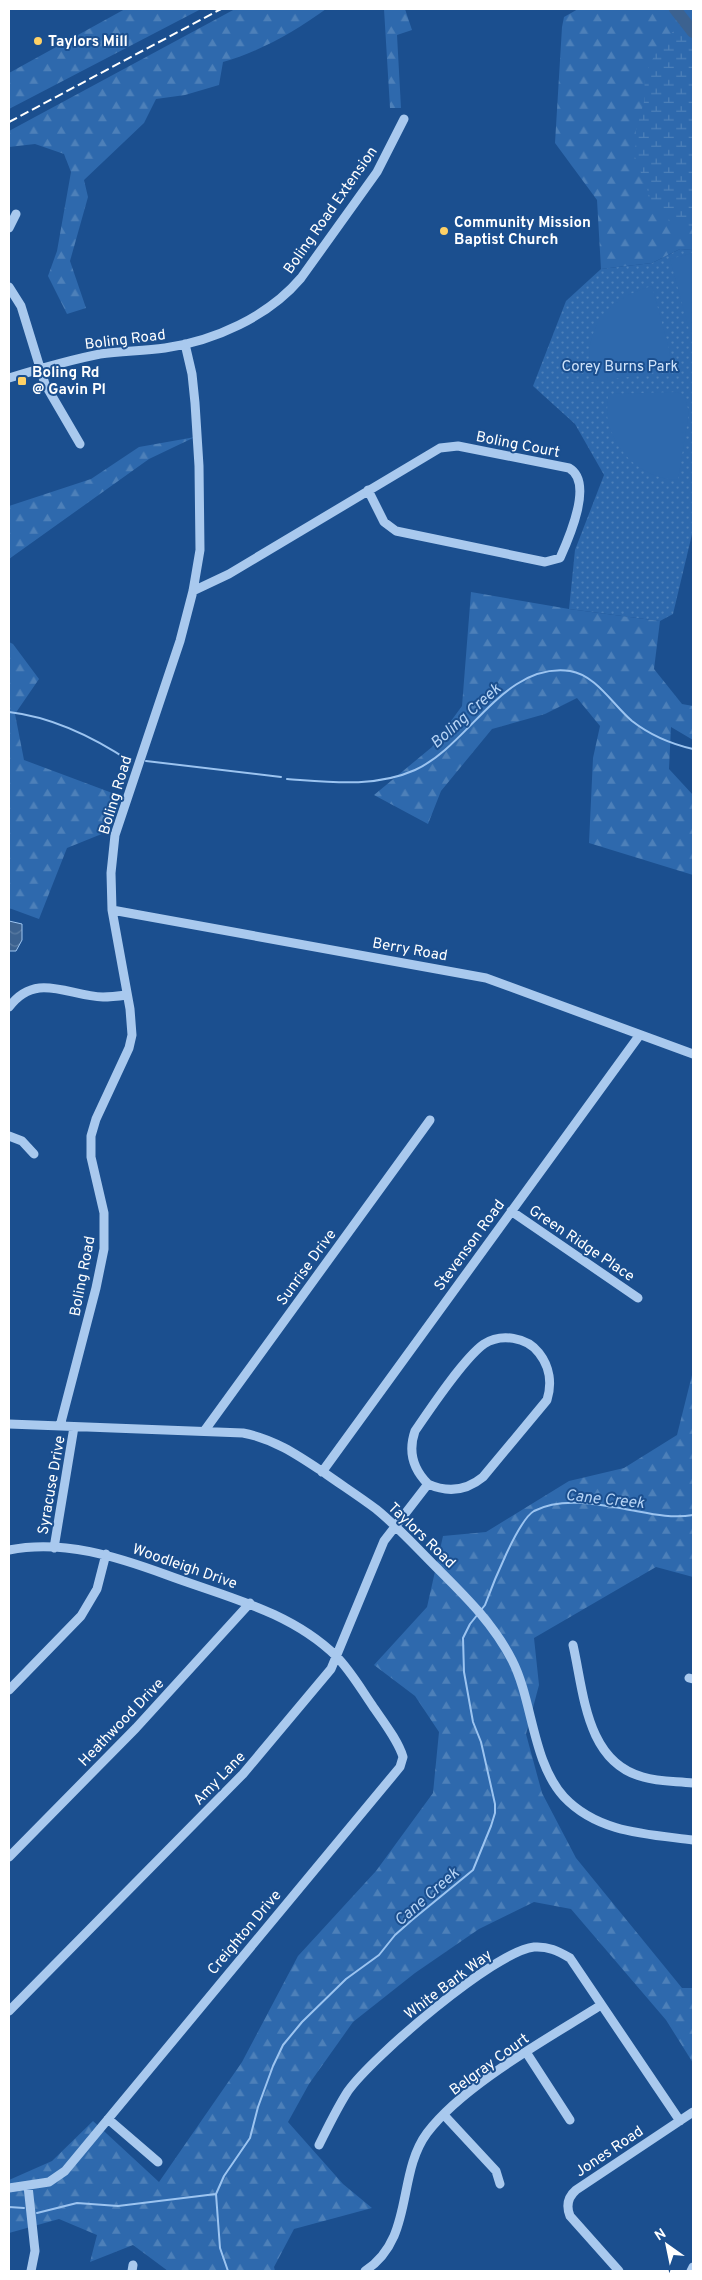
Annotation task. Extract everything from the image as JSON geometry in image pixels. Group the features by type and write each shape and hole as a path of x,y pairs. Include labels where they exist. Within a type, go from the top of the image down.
{"street":[{"name":"Boling Road Extension","path":"185,344 241,323 265,310 294,286 377,172 404,119"},
{"path":"9,228 16,214"},
{"path":"9,287 21,306 45,384 80,444"},
{"name":"Boling Road","path":"9,378 40,368 100,354 185,344 192,374 199,466 200,537 193,590 167,683 117,824 111,873 112,910 132,1027 131,1042 96,1119 90,1147 104,1213 104,1249 60,1426"},
{"name":"Boling Court","path":"193,590 230,574 433,450 453,446 569,468 578,475 580,490 567,541 560,558 545,562 396,531 384,522 368,490"},
{"name":"Berry Road","path":"112,910 472,974 520,989 639,1036 693,1054"},
{"path":"9,1007 16,998 31,989 49,987 103,997 127,995"},
{"name":"Stevenson Road","path":"322,1472 639,1036"},
{"name":"Sunrise Drive","path":"205,1430 430,1120"},
{"path":"9,1136 22,1140 34,1154"},
{"name":"Green Ridge Place","path":"511,1211 638,1298"},
{"path":"503,1338 515,1338 528,1343 538,1351 548,1369 550,1390 546,1400 483,1477 474,1484 464,1489 453,1490 437,1488 428,1484 416,1467 412,1455 411,1442 415,1431 427,1413 475,1352 484,1344 503,1338"},
{"name":"Taylors Road","path":"9,1424 205,1430 242,1433 268,1439 289,1449 374,1508 487,1619 512,1660 523,1685 543,1758 549,1774 564,1797 601,1824 647,1835 693,1840"},
{"name":"Syracuse Drive","path":"54,1548 74,1427"},
{"name":"Amy Lane","path":"9,2011 243,1774 319,1685 331,1669 384,1542 394,1526 428,1484"},
{"name":"Woodleigh Drive","path":"9,1550 54,1548 106,1554 132,1561 250,1604 290,1622 336,1656"},
{"path":"9,1690 86,1610 97,1589 106,1554"},
{"name":"Heathwood Drive","path":"9,1857 136,1728 250,1604"},
{"path":"573,1645 591,1727 598,1744 611,1759 626,1770 644,1777 693,1783"},
{"name":"Creighton Drive","path":"9,2188 49,2182 61,2176 402,1764 402,1752 336,1656"},
{"name":"White Bark Way","path":"319,2145 349,2091 377,2058 433,2010 502,1959 533,1947 553,1948 570,1958 680,2121"},
{"name":"Belgray Court","path":"366,2271 386,2254 391,2244 397,2230 418,2149 428,2132 476,2087 526,2052 601,2005"},
{"path":"526,2052 570,2120"},
{"name":"Jones Road","path":"619,2271 570,2216 569,2198 576,2190 693,2112"},
{"path":"444,2115 496,2171 500,2184"},
{"path":"108,2119 158,2162"},
{"path":"28,2186 35,2251 31,2271"},
{"path":"691,2271 693,2267"}],"green space":[{"path":"125,9 201,9 9,109 9,73"},
{"path":"235,9 326,9 277,40 250,53 223,62 219,85 185,95 156,99 144,123 84,180 88,197 70,261 86,308 67,314 48,276 57,251 71,172 64,154 35,144 9,147 9,131"},
{"path":"384,9 405,9 412,30 397,35 401,108 390,108"},
{"path":"578,9 693,9 693,250 680,249 652,263 601,269 597,200 555,143 562,27 564,17"},
{"path":"684,19 693,32 693,230 690,226 669,221 651,200 635,157 636,130 644,102 645,75 657,50"},
{"name":"Corey Burns Park","path":"680,249 693,250 693,530 673,614 660,621 569,609 575,550 604,475 575,424 533,386 566,301 601,269 652,263"},
{"path":"693,253 693,335 689,329 670,259"},
{"path":"652,286 669,349 670,359 668,366 653,373 591,382 590,347 593,333 600,320 609,309 621,300 635,292"},
{"path":"676,392 684,395 689,412 678,480 654,475 643,470 633,462 618,444 612,433 607,415 608,394"},
{"path":"195,437 149,459 9,559 9,506 91,479 139,447"},
{"path":"471,592 569,609 660,621 654,669 682,704 693,706 693,740 671,727 669,769 693,795 693,875 589,843 593,758 600,726 577,698 545,714 492,729 441,791 428,824 374,795 432,747 462,706"},
{"path":"9,642 13,644 39,679 15,714 24,760 115,794 109,831 67,848 39,919 9,908"},
{"path":"693,1371 693,1577 656,1567 534,1638 539,1685 526,1734 542,1793 576,1858 682,1988 693,1988 693,2063 666,2020 571,1909 534,1902 479,1929 415,1973 353,2022 309,2084 288,2122 343,2184 372,2208 294,2229 274,2267 275,2271 168,2271 133,2245 90,2262 97,2235 59,2219 9,2233 9,2180 52,2161 93,2121 159,2182 242,2062 298,1956 376,1871 433,1793 439,1732 415,1696 374,1665 427,1607 443,1536 486,1532 569,1481 624,1468 677,1435"}],"water":[{"path":"9,921 22,924 22,940 16,951 9,951"}],"waterway":[{"path":"675,9 693,32"},
{"name":"Boling Creek","path":"287,779 368,782 400,776 415,770 435,758 453,743 506,692 525,679 546,672 570,671 588,678 632,721 646,731 693,749"},
{"name":"Boling Creek","path":"9,712 41,719 73,730 131,762"},
{"name":"Boling Creek","path":"146,761 281,777"},
{"name":"Cane Creek","path":"481,1610 485,1605 513,1540 534,1511 556,1504 579,1503 603,1505 667,1516 693,1515"},
{"name":"Cane Creek","path":"228,2271 220,2248 216,2194 224,2176 250,2138 258,2107 283,2045 302,2022 346,1979 379,1955 395,1935 473,1870 491,1826 495,1813 495,1804 481,1742 473,1722 464,1672 463,1638 478,1614"},
{"path":"37,2213 77,2203 118,2206 216,2194"},
{"path":"9,2207 24,2208"}],"railway":[{"path":"9,122 221,9"}],"place":[{"name":"Taylors Mill","path":"38,41"},
{"name":"Community Mission Baptist Church","path":"444,231"},
{"name":"Boling Rd @ Gavin Pl","path":"22,381"}]}
